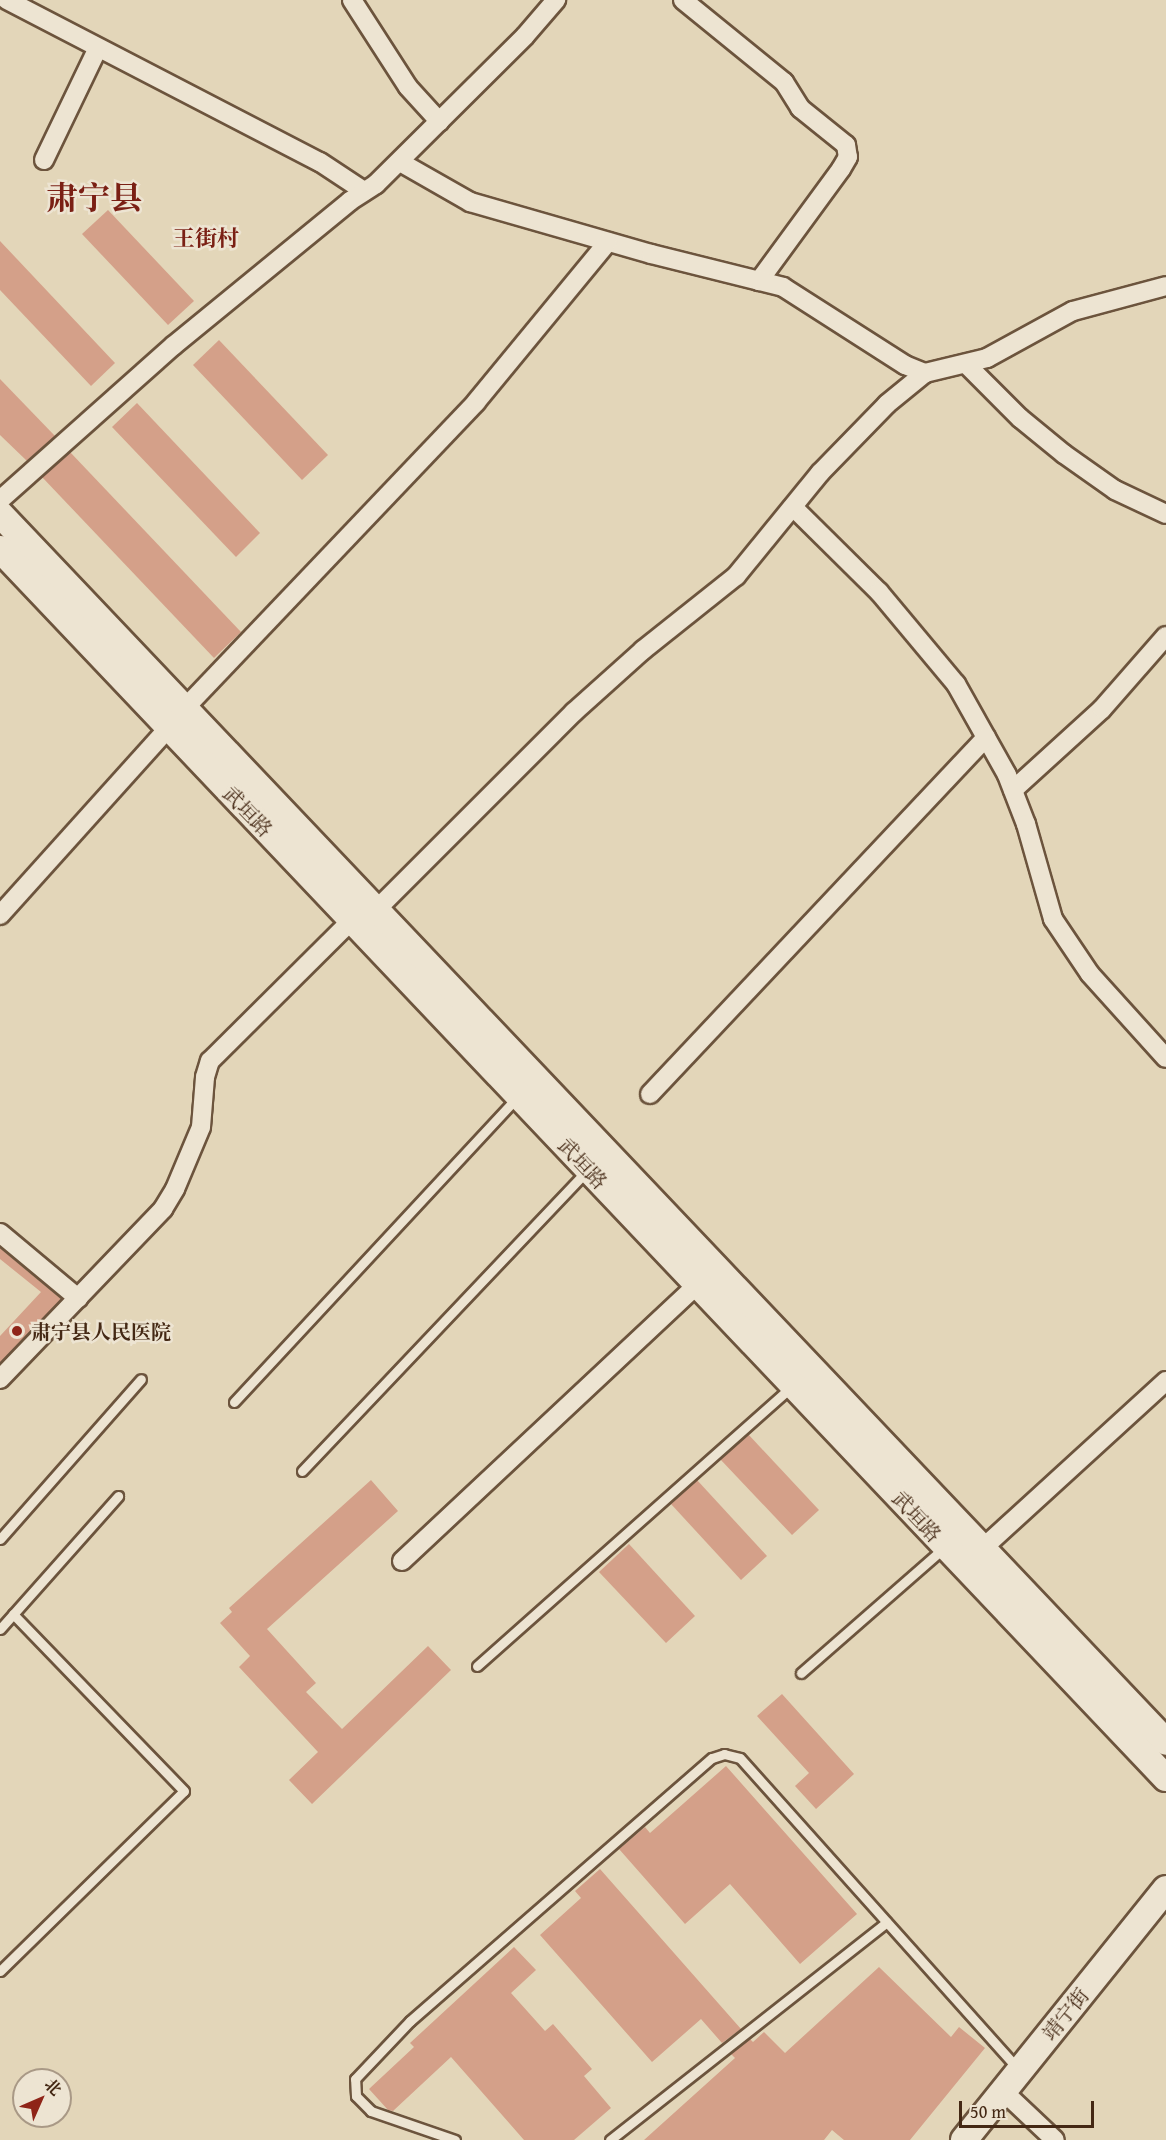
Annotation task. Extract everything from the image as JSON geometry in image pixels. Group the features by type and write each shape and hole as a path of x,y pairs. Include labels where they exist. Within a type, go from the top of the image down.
{"main road":[{"name":"武垣路","path":"0,514 352,920 1166,1778"},
{"name":"武垣路","path":"0,549 376,910 1166,1742"},
{"name":"靖宁街","path":"964,2140 1166,1888"}],"street":[{"path":"7,0 320,162 364,191"},
{"path":"352,0 408,87 440,122"},
{"path":"0,501 173,346 400,162 556,0"},
{"path":"683,0 784,82 800,108 846,145 848,157 841,169 759,281"},
{"path":"44,160 98,48"},
{"path":"400,162 470,202 793,292 905,365 925,373"},
{"path":"0,915 177,718 476,402 608,242"},
{"path":"376,910 582,705 651,643 736,576 842,450 925,373 967,365 987,358 1073,311 1166,286"},
{"path":"967,365 1020,418 1064,454 1115,490 1166,514"},
{"path":"793,507 925,643 956,684 1013,790 1053,920 1090,974 1166,1058"},
{"path":"1013,790 1102,709 1166,636"},
{"path":"650,1094 986,737"},
{"path":"0,1379 163,1209 175,1189 201,1127 205,1077 210,1062 352,920"},
{"path":"0,1233 78,1298"},
{"path":"402,1561 698,1284"},
{"path":"982,1549 1166,1381"},
{"path":"1003,2091 1055,2140"}],"lane":[{"path":"234,1402 518,1095"},
{"path":"302,1471 588,1169"},
{"path":"0,1539 141,1379"},
{"path":"477,1666 793,1385"},
{"path":"0,1629 118,1496"},
{"path":"801,1673 946,1546"},
{"path":"0,1971 184,1791 13,1614"},
{"path":"455,2140 371,2111 356,2096 355,2079 410,2021 712,1758 724,1754 740,1758 1020,2070"},
{"path":"610,2140 886,1922"}],"building":[{"path":"108,210 194,301 168,325 82,234"},
{"path":"0,241 115,363 91,386 0,290"},
{"path":"219,340 328,455 302,480 193,365"},
{"path":"0,379 55,436 27,461 0,435"},
{"path":"137,403 260,533 236,557 112,427"},
{"path":"70,452 241,632 214,658 42,477"},
{"path":"0,1248 61,1299 0,1363 0,1336 41,1292 0,1259"},
{"path":"748,1434 819,1510 792,1535 720,1459"},
{"path":"371,1480 398,1511 267,1629 316,1683 306,1692 342,1729 428,1646 451,1670 312,1804 289,1780 318,1752 239,1667 250,1656 220,1623 232,1612 229,1608"},
{"path":"697,1480 767,1556 741,1580 671,1504"},
{"path":"629,1544 695,1616 666,1643 599,1572"},
{"path":"782,1694 854,1774 816,1809 795,1786 809,1773 757,1716"},
{"path":"726,1766 857,1914 800,1964 730,1884 685,1924 619,1849 645,1827 650,1833"},
{"path":"600,1869 741,2029 722,2043 701,2019 652,2062 540,1935 581,1898 575,1891"},
{"path":"514,1947 536,1970 511,1993 545,2031 553,2024 592,2069 584,2076 611,2108 574,2140 524,2140 451,2057 393,2111 388,2110 369,2089 414,2047 410,2043"},
{"path":"879,1967 951,2037 959,2027 985,2048 910,2140 844,2140 832,2130 824,2140 644,2140 735,2058 731,2054 750,2039 753,2042 764,2032 785,2053"}],"place":[{"name":"肃宁县人民医院","path":"17,1331"}],"district":[{"name":"肃宁县","path":"94,198"},
{"name":"王街村","path":"206,239"}]}
